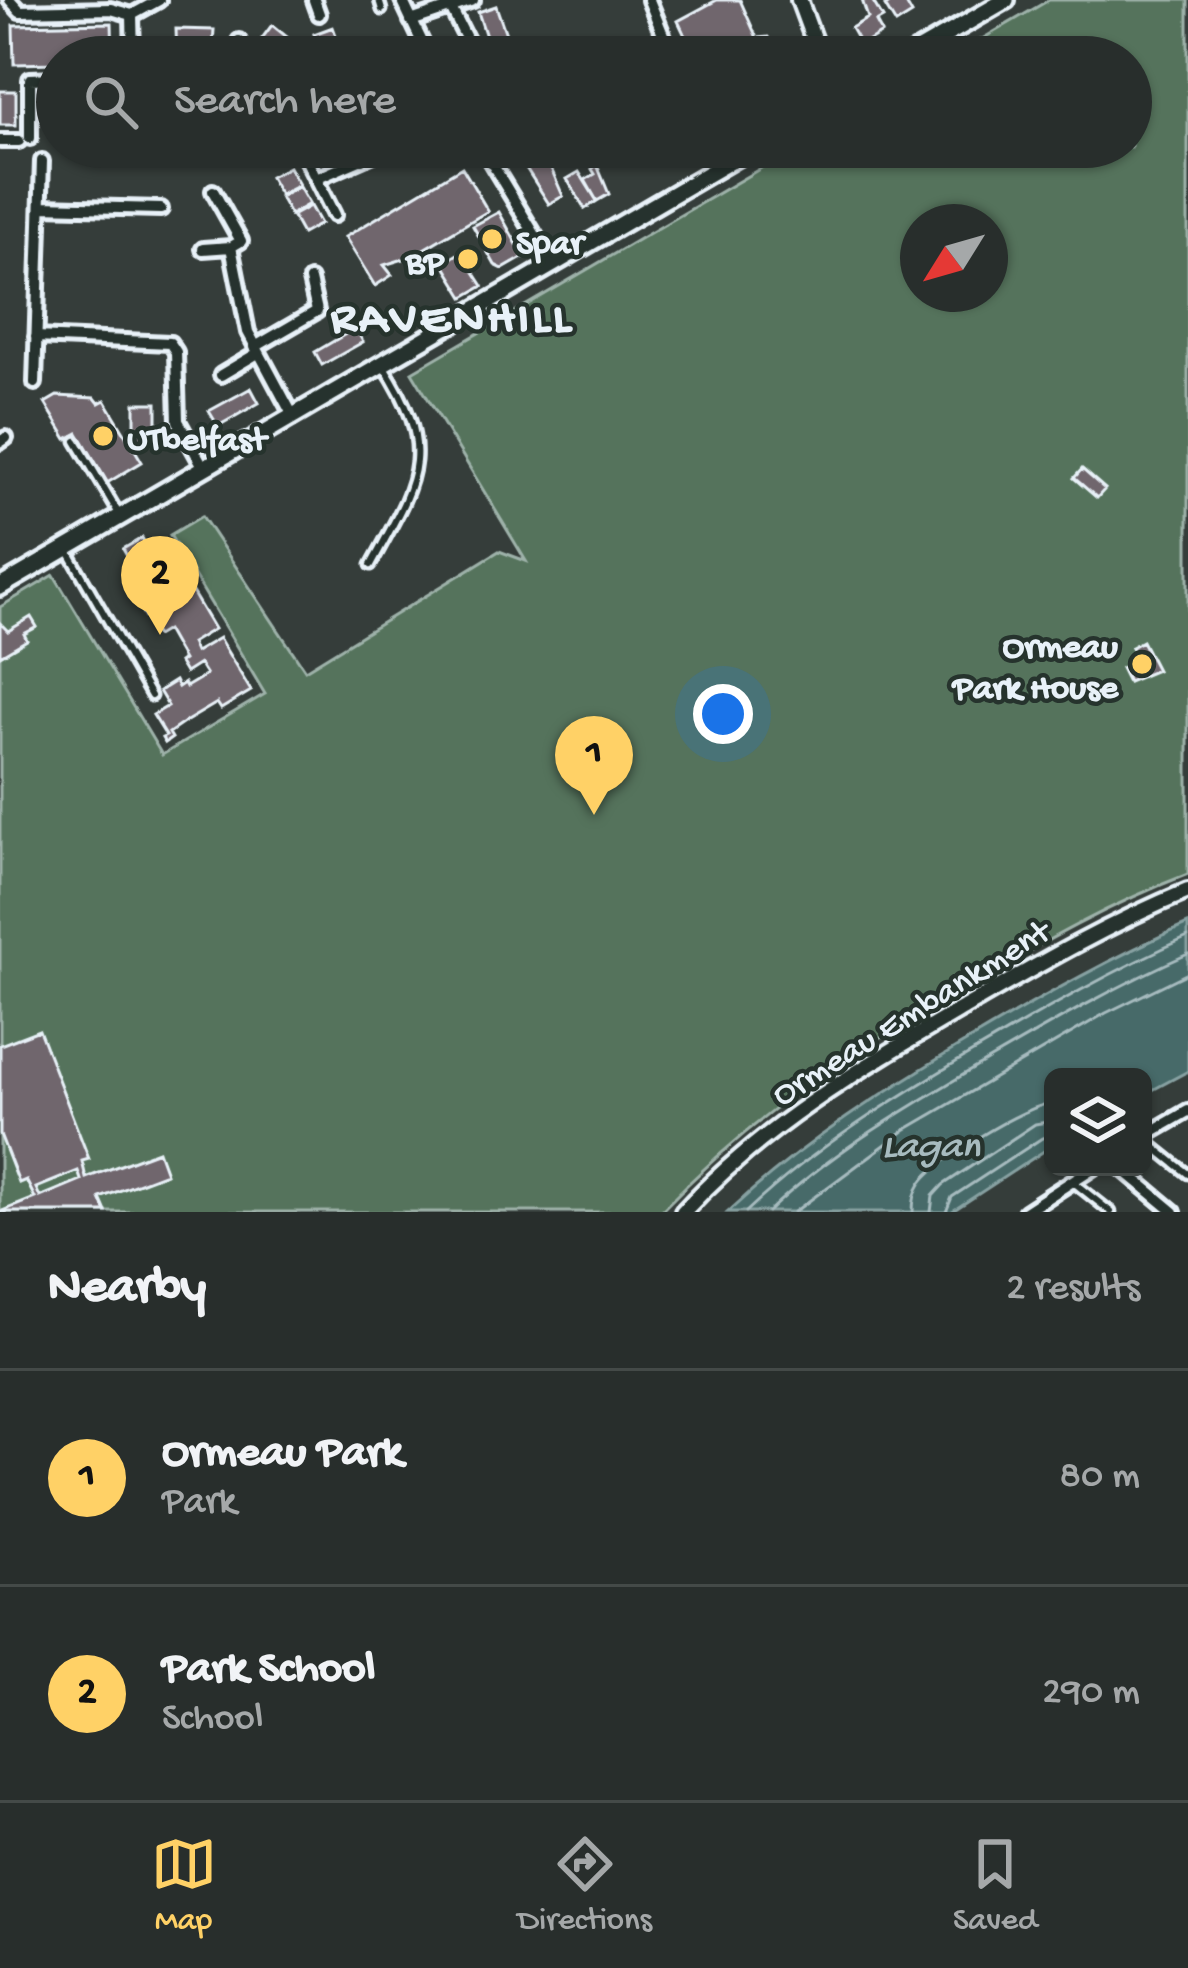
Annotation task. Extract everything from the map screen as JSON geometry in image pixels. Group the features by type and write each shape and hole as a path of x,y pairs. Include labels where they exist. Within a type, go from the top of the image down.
{"main road":[{"path":"944,36 1006,0"},
{"path":"0,587 717,169"}],"street":[{"path":"10,0 20,11 111,9 132,15 159,0"},
{"path":"314,0 319,14"},
{"path":"402,0 418,36"},
{"path":"411,22 473,0"},
{"path":"649,0 664,36"},
{"path":"799,0 812,36"},
{"path":"451,8 465,36"},
{"path":"132,15 132,36"},
{"path":"0,141 25,140 30,79 36,79"},
{"path":"35,383 42,168"},
{"path":"310,168 334,214"},
{"path":"316,179 339,168"},
{"path":"495,168 553,265"},
{"path":"202,249 231,247 241,241 213,191"},
{"path":"41,206 161,209"},
{"path":"231,247 244,320 293,416"},
{"path":"221,374 317,311 310,280"},
{"path":"36,337 170,344 176,352 178,421 205,468"},
{"name":"Ormeau Embankment","path":"683,1212 771,1131 866,1064 1095,932 1188,891"},
{"path":"1152,1132 1187,1115"},
{"path":"1025,1212 1044,1208 1079,1176"},
{"path":"1131,1176 1174,1212"}],"lane":[{"path":"379,0 382,10"},
{"path":"371,565 418,470 416,437 402,398 382,364"},
{"path":"76,442 121,517"},
{"path":"67,548 151,696"},
{"path":"1152,1144 1188,1174"},
{"path":"1072,1180 1111,1212"}],"green space":[{"path":"1049,0 1188,0 1188,874 1068,930 872,1043 763,1118 660,1212 0,1212 0,607 54,575 162,755 265,694 170,535 202,516 305,670 499,551 526,561 412,372 761,168 1152,168 1152,36 987,36"}],"water":[{"name":"Lagan","path":"1188,924 1188,1071 1152,1090 1152,1068 1044,1068 1044,1151 951,1212 728,1212 816,1139 910,1076 1133,949"}],"building":[{"path":"717,0 740,0 756,36 685,36 678,21"},
{"path":"862,0 872,0 883,18 876,22 882,33 855,36 851,28 868,18"},
{"path":"904,0 912,14 896,24 885,6"},
{"path":"496,6 507,36 486,36 478,12"},
{"path":"112,23 112,36 36,36 36,63 14,64 13,25"},
{"path":"272,25 286,36 264,36"},
{"path":"333,27 336,36 315,36"},
{"path":"176,29 214,30 214,36 176,36"},
{"path":"0,91 16,91 16,125 0,125"},
{"path":"290,168 299,185 280,195 270,177"},
{"path":"460,168 488,211 410,257 384,265 392,275 375,286 345,237"},
{"path":"526,168 551,168 563,196 549,204"},
{"path":"598,168 609,194 597,201 585,180 595,174 592,169"},
{"path":"579,172 597,201 585,209 567,179"},
{"path":"299,187 309,204 290,215 280,197"},
{"path":"310,206 320,224 302,234 292,216"},
{"path":"499,212 524,257 503,269 495,265 473,226"},
{"path":"461,252 483,286 464,297 443,263"},
{"path":"356,328 363,342 322,365 315,352"},
{"path":"251,388 259,403 218,426 209,411"},
{"name":"UTbelfast","path":"57,396 105,400 142,462 107,483 78,433 67,439 45,403"},
{"path":"135,403 157,403 157,444 135,444"},
{"path":"1082,469 1105,489 1097,498 1074,478"},
{"path":"142,538 163,573 176,565 214,629 191,643 195,652 219,638 251,691 185,722 169,733 172,738 165,743 162,738 166,736 153,715 168,706 159,691 175,681 178,687 184,683 186,687 206,675 199,664 185,673 166,630 156,636 132,595 131,587 141,581 123,549"},
{"path":"31,617 37,627 24,634 27,640 0,656 0,623 8,631"},
{"name":"Ormeau Park House","path":"1142,641 1157,670 1128,682 1121,668 1138,659 1131,647"},
{"path":"39,1030 89,1159 82,1161 86,1178 158,1151 166,1173 100,1198 106,1212 0,1212 35,1198 26,1180 19,1183 0,1134 0,1045","holes":["78,1171 81,1180 40,1197 36,1188"]}],"place":[{"name":"Spar","path":"492,239"},
{"name":"BP","path":"468,259"},
{"name":"UTbelfast","path":"103,436"},
{"name":"Park School","path":"160,635"},
{"name":"Ormeau Park House","path":"1142,664"},
{"name":"Ormeau Park","path":"594,815"}],"district":[{"name":"RAVENHILL","path":"452,313"}]}
